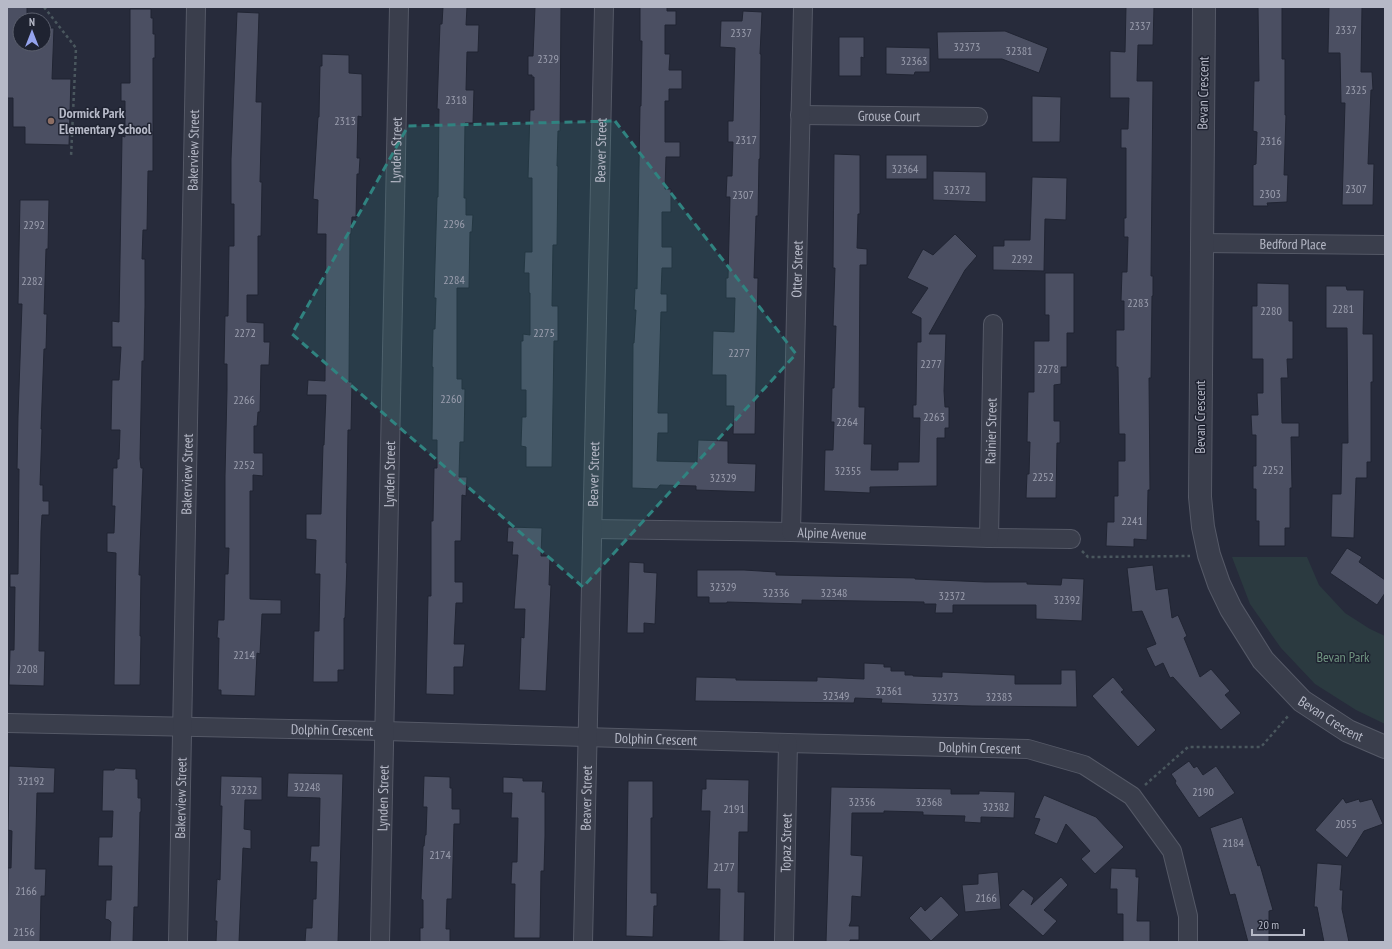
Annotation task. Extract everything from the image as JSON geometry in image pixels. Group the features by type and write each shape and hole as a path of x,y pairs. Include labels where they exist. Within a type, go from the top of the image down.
{"street":[{"name":"Bakerview Street","path":"178,942 196,7"},
{"name":"Lynden Street","path":"380,942 400,7"},
{"name":"Beaver Street","path":"583,942 604,7"},
{"name":"Otter Street","path":"791,532 803,7"},
{"name":"Bevan Crescent","path":"1204,7 1200,497 1203,526 1209,555 1219,584 1231,610 1263,660 1302,701 1348,731 1385,747"},
{"name":"Grouse Court","path":"800,115 978,118"},
{"name":"Bedford Place","path":"1201,243 1385,245"},
{"name":"Rainier Street","path":"988,538 993,324"},
{"name":"Alpine Avenue","path":"593,529 1071,539"},
{"name":"Dolphin Crescent","path":"7,723 588,736 1028,749 1084,765 1132,796 1172,851 1188,916 1188,942"},
{"name":"Topaz Street","path":"784,942 788,743"}],"path":[{"path":"44,7 76,48 71,157"},
{"path":"1088,557 1188,556"},
{"path":"1132,796 1188,748 1261,747 1302,701"}],"highlighted area":[{"path":"615,121 796,354 583,587 292,334 408,126"}],"green space":[{"name":"Bevan Park","path":"1232,557 1307,557 1319,585 1345,613 1370,629 1385,636 1385,724 1356,710 1315,684 1281,648 1250,604"}],"building":[{"path":"7,7 27,7 27,12 12,12 12,52 52,52 52,28 54,28 52,79 71,79 69,145 25,144 25,127 13,127 13,98 7,98"},
{"path":"443,7 467,7 466,25 479,25 478,52 467,52 466,90 474,90 473,123 465,123 464,198 466,198 466,215 473,215 472,232 470,232 469,288 457,288 457,379 462,379 462,389 465,389 464,442 460,442 459,477 467,477 466,496 462,495 461,541 455,541 455,582 463,582 463,603 456,603 454,644 465,644 463,667 454,667 454,695 426,694 428,596 431,596 431,521 433,521 434,468 437,468 437,440 432,440 432,367 433,329 435,329 436,298 434,298 438,197 439,109 437,109 440,24 442,24"},
{"path":"535,7 561,7 560,131 558,131 557,166 557,245 553,245 552,306 558,306 558,341 554,341 552,467 526,467 526,447 521,446 522,417 526,417 526,390 521,390 521,341 523,341 523,334 530,335 529,273 524,273 525,252 532,252 532,178 528,178 530,110 534,110 534,77 532,77 532,75 528,75 528,56 533,56"},
{"path":"640,7 667,7 667,11 676,11 676,25 665,25 665,54 670,54 669,70 682,70 682,89 669,89 669,101 665,101 665,142 680,142 680,157 666,157 665,189 671,189 671,212 662,212 662,247 672,247 672,268 662,268 661,294 667,294 667,312 661,312 658,413 668,413 668,433 658,433 657,461 697,462 698,440 728,441 728,463 756,464 755,492 696,490 696,486 660,485 657,489 632,488 633,343 636,310 634,310 635,288 637,289 641,106 642,41 640,41"},
{"path":"1126,7 1154,7 1153,45 1138,45 1137,81 1153,81 1151,276 1153,276 1153,296 1151,378 1149,378 1150,490 1148,490 1147,540 1134,539 1134,547 1106,546 1107,522 1114,522 1114,496 1118,496 1118,461 1125,461 1125,434 1119,434 1116,330 1124,330 1124,301 1121,301 1122,272 1127,272 1128,237 1124,237 1124,218 1126,218 1126,148 1121,148 1121,129 1128,129 1129,98 1110,98 1110,51 1125,52"},
{"path":"1258,7 1282,7 1282,59 1285,59 1286,115 1284,175 1288,175 1287,202 1267,203 1268,206 1253,206 1253,165 1256,164 1257,132 1253,131 1254,81 1259,81"},
{"path":"1329,7 1362,7 1361,72 1372,72 1373,90 1371,90 1368,164 1374,164 1373,205 1342,205 1345,103 1341,103 1340,53 1328,53"},
{"path":"130,9 151,9 151,18 153,18 155,58 153,58 153,171 148,171 147,230 143,230 142,259 145,259 145,306 144,361 142,361 140,459 141,468 143,468 139,575 141,575 140,685 114,685 116,553 107,552 107,533 114,533 115,506 112,506 113,468 117,468 117,459 119,459 120,430 111,430 112,380 119,380 121,347 112,347 112,321 119,322 122,136 125,137 125,101 121,101 121,83 130,83"},
{"path":"743,11 762,12 760,54 760,159 754,278 758,278 755,434 733,434 734,406 726,406 726,375 712,375 713,331 734,332 735,298 726,298 726,278 728,278 730,197 726,197 727,176 732,176 733,142 728,142 728,121 733,121 735,48 720,47 721,21 742,21"},
{"path":"237,12 259,13 256,102 262,102 260,182 262,182 261,236 258,236 258,295 247,295 247,322 264,323 264,342 270,342 269,365 261,365 260,412 258,412 257,426 254,426 254,453 263,453 263,476 253,475 253,491 250,491 250,599 281,600 281,614 262,614 260,654 257,653 255,696 221,695 221,690 218,690 218,620 224,620 225,574 228,574 229,548 225,548 227,364 224,364 225,316 228,316 229,246 234,246 234,204 231,204 231,159"},
{"path":"1005,31 1048,48 1039,73 1002,59 938,59 937,32"},
{"path":"839,37 864,37 864,58 861,57 861,76 839,76"},
{"path":"886,47 930,48 930,72 915,72 914,75 886,74"},
{"path":"322,54 349,55 349,73 362,74 362,117 358,116 357,158 360,158 359,174 357,174 356,217 352,217 350,234 349,382 352,382 351,430 348,430 347,563 344,618 344,670 338,670 338,682 313,682 314,631 319,631 320,574 315,574 316,540 306,539 306,514 321,514 326,395 307,395 308,380 325,381 326,234 317,234 318,200 313,199 319,117 320,66 322,66"},
{"path":"1032,96 1061,97 1060,142 1032,142"},
{"path":"834,154 860,155 860,214 858,214 857,248 867,249 867,265 860,265 859,407 865,407 864,444 872,444 871,470 898,470 898,462 919,462 920,418 913,418 913,405 916,405 917,342 921,342 921,318 911,313 928,288 907,278 923,249 933,255 955,234 977,256 965,270 929,334 946,334 944,391 945,407 949,407 949,428 945,428 945,438 937,438 937,486 870,487 870,493 824,491 825,450 833,450 834,422 831,422 832,388 834,388 836,326 833,326 835,268 833,268"},
{"path":"886,155 927,155 927,179 886,179"},
{"path":"933,171 986,172 986,202 933,200"},
{"path":"1032,177 1067,178 1066,220 1045,219 1044,271 993,270 993,246 1004,246 1004,240 1030,240"},
{"path":"20,200 49,200 44,314 47,314 46,349 44,349 40,485 43,485 43,501 49,501 49,515 42,515 41,531 39,651 45,651 44,686 9,685 10,650 14,650 15,587 10,587 10,574 18,574 19,469 17,469 22,304 18,304"},
{"path":"1045,273 1074,273 1074,333 1067,333 1067,367 1061,367 1061,384 1054,385 1054,421 1060,421 1060,443 1057,443 1056,498 1026,498 1027,474 1029,474 1030,442 1027,442 1028,392 1034,392 1034,341 1049,341 1049,315 1045,315"},
{"path":"1257,283 1289,284 1289,321 1293,321 1293,359 1287,359 1288,378 1281,378 1282,423 1299,423 1299,437 1291,437 1292,488 1290,488 1290,528 1285,528 1285,546 1259,546 1259,521 1256,521 1256,489 1253,489 1253,466 1256,466 1256,435 1252,435 1251,415 1258,415 1257,393 1263,393 1263,359 1252,359 1252,306 1257,306"},
{"path":"1326,286 1346,286 1347,290 1364,290 1363,334 1373,334 1373,382 1371,382 1371,462 1367,462 1367,478 1356,478 1354,538 1331,537 1332,494 1341,494 1342,443 1348,443 1347,328 1326,328"},
{"path":"508,527 542,528 541,556 550,556 549,585 551,585 546,691 519,690 521,637 524,638 525,609 514,609 518,555 512,555 513,542 507,542"},
{"path":"1347,548 1362,557 1359,562 1385,580 1385,593 1377,605 1330,573"},
{"path":"629,562 644,563 644,572 657,573 655,624 644,623 644,633 627,633"},
{"path":"1153,565 1156,590 1168,588 1172,618 1178,615 1187,636 1184,638 1200,677 1211,669 1230,691 1225,695 1241,713 1221,730 1173,677 1170,678 1163,663 1155,667 1146,648 1156,644 1142,611 1132,612 1127,568"},
{"path":"697,570 744,570 776,572 776,575 915,578 985,582 1027,582 1027,584 1061,585 1062,578 1084,579 1082,621 1036,619 1036,605 953,605 953,613 935,613 936,604 924,604 924,602 802,600 802,604 709,603 709,597 697,597"},
{"path":"864,663 884,664 884,667 891,667 891,671 905,671 905,675 913,676 942,677 942,672 1015,675 1015,684 1061,684 1061,670 1076,670 1077,707 881,703 882,699 855,698 854,703 695,701 696,677 736,678 736,680 817,681 817,677 864,679"},
{"path":"1113,677 1124,690 1121,692 1156,730 1138,747 1092,696"},
{"path":"1189,761 1194,768 1197,766 1203,775 1216,766 1235,793 1199,818 1175,783 1176,781 1171,774"},
{"path":"9,766 55,768 54,793 37,793 35,869 46,869 45,896 41,896 40,942 7,942 8,868 11,868 12,831 8,830"},
{"path":"115,768 136,769 136,779 138,779 138,798 141,798 138,907 134,907 133,942 110,942 111,922 105,919 106,900 111,900 112,866 98,866 99,837 112,837 113,811 102,811 103,770 114,770"},
{"path":"288,773 343,774 338,942 305,942 306,928 312,928 313,899 316,899 317,862 310,862 311,846 319,846 320,798 287,797"},
{"path":"221,776 262,777 262,800 245,800 244,829 251,830 251,849 243,848 239,942 216,942 217,921 215,921 217,879 220,880 222,806 220,806"},
{"path":"424,776 450,777 450,788 452,788 452,809 460,809 460,824 454,824 452,899 447,899 446,929 450,929 450,942 420,942 420,928 423,928 423,900 421,899 423,846 426,835 427,807 423,807"},
{"path":"503,777 523,778 523,781 543,781 542,792 545,792 545,836 544,871 541,871 540,938 514,938 515,884 511,884 512,862 517,862 518,818 511,818 512,793 503,793"},
{"path":"706,779 749,780 748,832 739,832 738,892 745,892 744,942 719,941 720,889 707,889 710,811 701,811 702,789 706,789"},
{"path":"628,781 653,781 653,818 651,818 651,893 657,893 657,906 654,906 653,937 626,936"},
{"path":"831,787 951,789 951,794 979,794 979,791 1015,792 1014,818 981,817 981,823 964,822 965,816 923,815 923,812 884,811 884,813 852,813 851,855 863,856 861,897 852,896 851,921 849,926 859,926 859,940 850,940 850,942 826,942"},
{"path":"1044,795 1096,817 1124,847 1095,874 1081,859 1090,851 1066,824 1057,844 1034,834 1040,819 1034,818"},
{"path":"1343,798 1346,803 1359,799 1360,802 1372,799 1383,824 1364,831 1347,858 1315,830"},
{"path":"1242,817 1258,866 1260,865 1273,910 1269,911 1269,942 1248,942 1235,894 1230,895 1210,828"},
{"path":"1317,863 1342,865 1340,890 1343,890 1342,909 1349,942 1324,942 1317,907 1314,907"},
{"path":"1111,868 1136,869 1136,877 1139,877 1137,921 1150,921 1150,942 1123,942 1123,914 1117,914 1117,889 1110,889"},
{"path":"998,872 1001,909 965,912 962,885 978,884 978,874"},
{"path":"1061,877 1068,885 1044,910 1057,921 1043,936 1008,905 1023,889 1034,898 1031,905"},
{"path":"941,896 959,915 931,941 909,918 921,906 925,911"}],"place":[{"name":"Dormick Park Elementary School","path":"51,121"}]}
